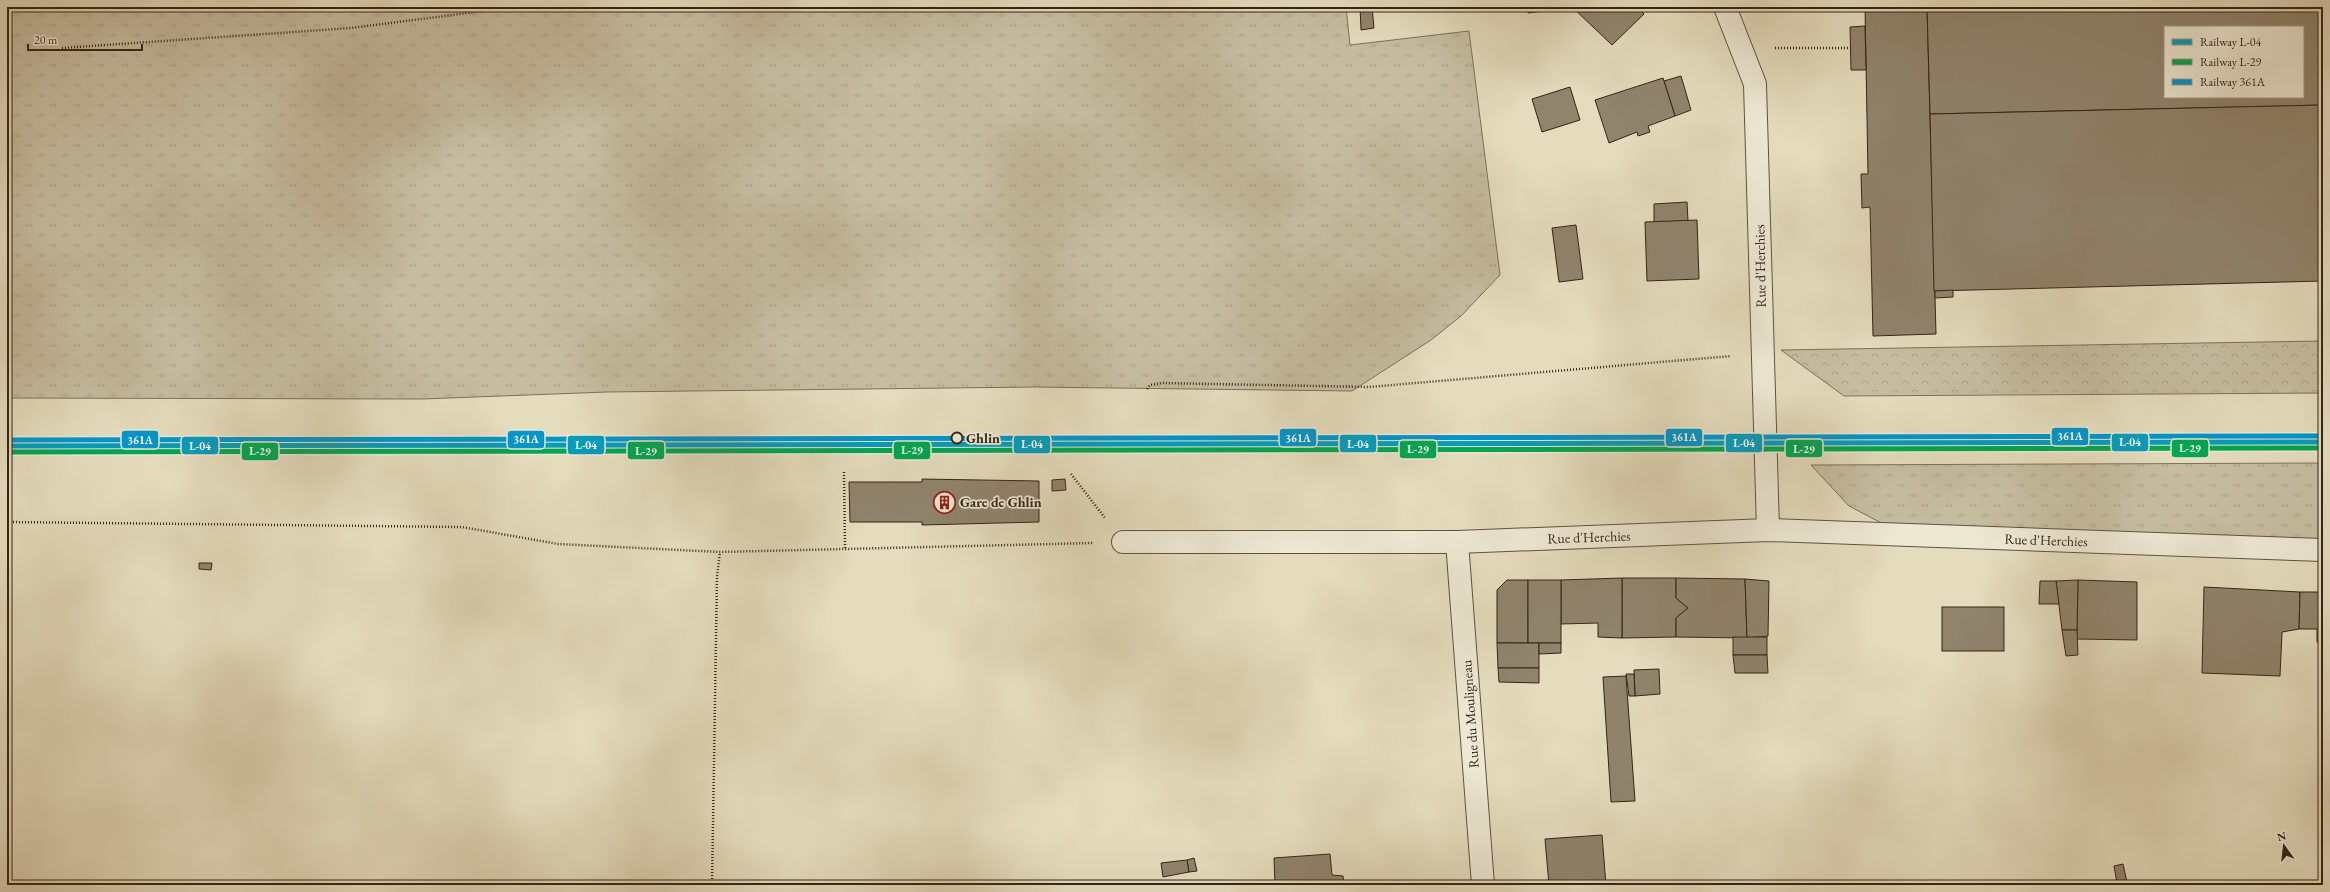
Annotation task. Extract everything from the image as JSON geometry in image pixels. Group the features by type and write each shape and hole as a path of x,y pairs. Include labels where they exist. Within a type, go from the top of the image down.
{"street":[{"name":"Rue d'Herchies","path":"1725,7 1755,84 1768,530"},
{"name":"Rue d'Herchies","path":"1123,542 1457,542 1768,530 2323,550"},
{"name":"Rue du Mouligneau","path":"1457,542 1483,885"}],"path":[{"path":"62,48 352,28 515,7"},
{"path":"1799,48 1850,48"},
{"path":"1147,389 1150,385 1162,382 1369,387 1762,353"},
{"path":"844,472 845,548"},
{"path":"1071,474 1123,542"},
{"path":"7,522 462,527 558,544 720,552 1123,542"},
{"path":"712,885 717,577 720,552"}],"green space":[{"path":"7,7 1346,7 1350,45 1469,31 1500,275 1461,316 1431,340 1352,391 1034,387 607,392 422,399 7,398"},
{"path":"2323,341 2323,393 1844,396 1781,350"},
{"path":"2323,463 2323,550 1904,535 1849,506 1811,465"}],"building":[{"path":"1360,7 1372,7 1374,28 1361,30"},
{"path":"1528,7 1543,7 1543,11 1528,13"},
{"path":"1572,7 1637,7 1644,14 1612,45"},
{"path":"1865,7 1927,7 1936,334 1873,336 1870,207 1862,208 1861,174 1868,174"},
{"path":"1927,7 2323,7 2323,105 1930,114"},
{"path":"1865,26 1866,70 1851,70 1850,27"},
{"path":"1681,76 1691,110 1675,116 1664,81"},
{"path":"1663,78 1675,116 1648,126 1650,132 1638,136 1637,132 1609,143 1595,100"},
{"path":"1570,87 1580,120 1542,132 1532,99"},
{"path":"2323,105 2323,281 1934,291 1930,114"},
{"path":"1687,202 1688,221 1654,222 1654,204"},
{"path":"1697,220 1699,279 1647,281 1645,222"},
{"path":"1576,225 1583,279 1559,282 1552,228"},
{"path":"1953,290 1953,297 1935,298 1935,291"},
{"name":"Gare de Ghlin","path":"922,479 1039,481 1039,522 922,525 922,522 850,522 849,482 922,482"},
{"path":"1065,479 1066,490 1052,491 1052,480"},
{"path":"199,563 212,563 211,570 199,569"},
{"path":"1622,578 1676,578 1676,598 1688,608 1676,618 1676,637 1622,638"},
{"path":"1622,578 1622,638 1598,637 1598,623 1561,624 1561,580"},
{"path":"1676,578 1745,579 1747,638 1676,637 1676,618 1688,608 1676,598"},
{"path":"1745,579 1769,581 1768,636 1747,638"},
{"path":"1507,580 1528,580 1528,643 1497,643 1497,590"},
{"path":"1528,580 1561,580 1561,643 1528,643"},
{"path":"2078,580 2137,582 2137,640 2077,639"},
{"path":"2078,580 2077,630 2062,630 2056,581"},
{"path":"2040,581 2056,581 2059,604 2039,604"},
{"path":"2204,587 2300,592 2299,629 2282,632 2280,676 2202,673"},
{"path":"2300,592 2323,592 2323,678 2321,677 2321,643 2317,642 2317,629 2299,629"},
{"path":"1942,607 2004,607 2004,651 1942,651"},
{"path":"2062,630 2077,630 2078,655 2066,656"},
{"path":"1733,637 1767,637 1767,655 1733,655"},
{"path":"1497,643 1539,643 1539,668 1498,668"},
{"path":"1539,643 1561,643 1561,653 1539,654"},
{"path":"1733,655 1767,655 1768,673 1735,673"},
{"path":"1498,668 1539,668 1539,683 1499,682"},
{"path":"1659,669 1660,694 1635,696 1634,670"},
{"path":"1626,674 1634,674 1635,696 1629,696"},
{"path":"1626,676 1635,801 1611,802 1603,677"},
{"path":"1602,835 1606,885 1549,885 1545,839"},
{"path":"1330,854 1332,875 1343,876 1344,885 1275,885 1274,858"},
{"path":"1194,858 1197,871 1189,872 1187,860"},
{"path":"1187,860 1189,872 1163,877 1161,863"},
{"path":"2123,864 2127,882 2117,883 2114,866"}],"rail line":[{"name":"361A","path":"7,440 2323,436"},
{"name":"L-04","path":"7,446 2323,442"},
{"name":"L-29","path":"7,452 2323,448"}],"place":[{"name":"Ghlin","path":"957,438"},
{"name":"Gare de Ghlin","path":"944,502"}]}
